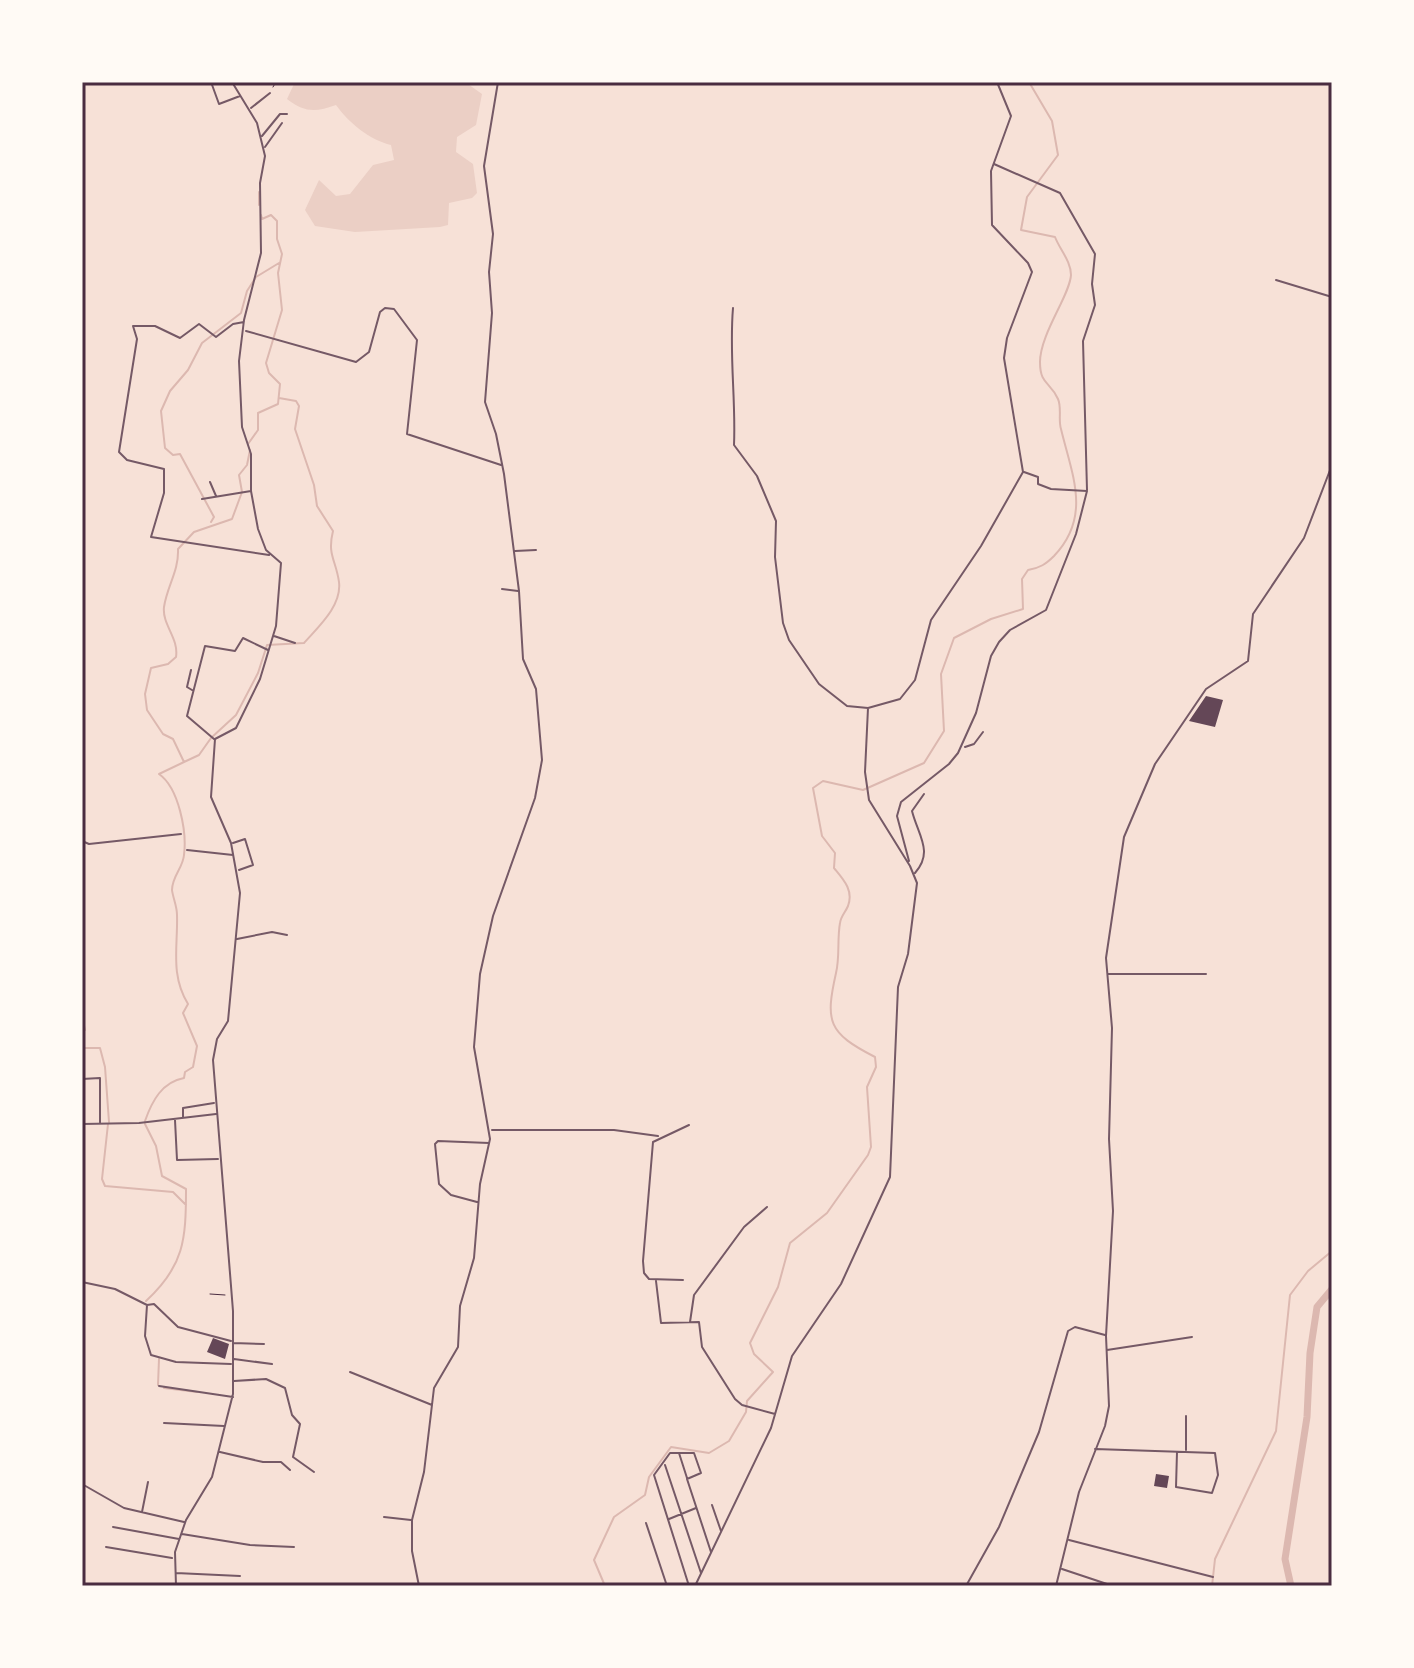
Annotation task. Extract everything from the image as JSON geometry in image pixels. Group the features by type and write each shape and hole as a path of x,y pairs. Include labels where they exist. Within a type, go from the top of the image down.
{"street":[{"path":"211,82 219,104 241,96"},
{"path":"215,739 236,728 260,679 273,635 281,563 270,555 260,537 251,491 251,454 240,391 244,322 262,244 260,183 263,142 250,108 232,82"},
{"path":"419,1586 412,1551 412,1520 424,1472 434,1388 458,1347 460,1306 475,1255 478,1203 491,1130 474,1047 480,974 490,928 535,798 542,760 536,689 523,659 519,591 502,465 485,402 492,313 489,272 493,234 484,166 498,82"},
{"path":"733,308 729,361 737,403 734,445 757,476 776,521 775,557 786,634 826,691 849,707 890,705 908,691 918,671 931,620 981,546 1023,472 1004,358 1007,338 1032,272 1028,263 992,225 993,164 1011,116 997,82"},
{"path":"250,108 270,93"},
{"path":"263,142 280,114 287,114"},
{"path":"263,142 282,123"},
{"path":"910,866 897,809 912,791 949,764 963,746 976,713 991,656 999,642 1010,630 1047,607 1076,534 1087,491 1083,341 1095,305 1092,284 1095,254 1060,193 993,164"},
{"path":"1276,280 1332,297"},
{"path":"244,331 347,362 359,362 371,350 380,312 394,309 417,340 407,435 502,465"},
{"path":"244,322 211,335 199,324 181,338 155,326 133,326 137,337 119,452 127,460 164,470 164,493 151,537 270,555"},
{"path":"1056,1586 1079,1492 1108,1412 1106,1336 1113,1211 1109,1149 1112,1028 1107,974 1119,862 1133,809 1155,764 1206,689 1248,661 1253,614 1311,526 1332,465"},
{"path":"1023,472 1038,477 1038,484 1046,488 1087,491"},
{"path":"210,482 216,497"},
{"path":"202,499 251,491"},
{"path":"514,552 536,550"},
{"path":"502,589 519,591"},
{"path":"273,635 295,643"},
{"path":"215,739 188,718 205,646 235,651 243,638 267,649"},
{"path":"191,670 187,688 193,691"},
{"path":"695,1586 775,1414 792,1356 846,1275 890,1177 898,987 909,950 917,883 910,866 875,813 868,794 868,708"},
{"path":"963,746 968,748 983,732"},
{"path":"176,1586 174,1558 181,1533 210,1482 233,1397 231,1296 215,1103 214,1054 228,1021 241,901 231,843 211,797 215,739"},
{"path":"914,874 924,863 925,852 912,811 924,794"},
{"path":"82,841 89,844 181,834"},
{"path":"231,843 248,840 253,863 249,868 237,870"},
{"path":"187,850 234,855"},
{"path":"236,939 272,932 287,935"},
{"path":"1107,974 1206,974"},
{"path":"82,1079 100,1078 97,1103 101,1123"},
{"path":"183,1117 183,1108 215,1103"},
{"path":"82,1124 216,1114"},
{"path":"175,1118 177,1160 219,1159"},
{"path":"683,1280 656,1280 645,1276 643,1261 652,1144 659,1137 689,1125"},
{"path":"491,1130 614,1130 659,1137"},
{"path":"478,1203 454,1197 441,1187 436,1176 435,1144 438,1141 489,1143"},
{"path":"690,1323 694,1295 744,1227 767,1207"},
{"path":"656,1280 661,1323 700,1323 704,1350 742,1405 775,1414"},
{"path":"82,1282 115,1289 147,1305 152,1303 178,1327 232,1342 264,1344"},
{"path":"147,1305 145,1336 150,1354 176,1362 232,1364"},
{"path":"966,1586 1001,1523 1039,1432 1069,1330 1074,1327 1106,1336"},
{"path":"1106,1351 1192,1337"},
{"path":"232,1359 272,1364"},
{"path":"350,1372 433,1405"},
{"path":"233,1381 266,1379 285,1388 292,1415 300,1424 293,1457 314,1472"},
{"path":"159,1386 233,1397"},
{"path":"1186,1416 1186,1452"},
{"path":"164,1423 226,1426"},
{"path":"1095,1449 1186,1452 1217,1455 1217,1479 1212,1493 1176,1487 1177,1452"},
{"path":"678,1451 712,1554"},
{"path":"687,1479 701,1471 694,1453 678,1451 668,1454 665,1464 654,1475 689,1586"},
{"path":"219,1452 263,1462 281,1462 290,1470"},
{"path":"665,1464 702,1574"},
{"path":"141,1513 148,1482"},
{"path":"82,1484 117,1505 185,1523"},
{"path":"712,1505 721,1532"},
{"path":"668,1519 696,1508"},
{"path":"384,1517 412,1520"},
{"path":"646,1523 667,1586"},
{"path":"113,1527 180,1539"},
{"path":"181,1533 239,1544 294,1547"},
{"path":"1068,1540 1213,1577"},
{"path":"106,1547 174,1558"},
{"path":"1061,1569 1113,1586"},
{"path":"175,1573 240,1576"}],"path":[{"path":"270,93 276,82"},
{"path":"210,1294 231,1296"}],"shaded area":[{"path":"295,82 465,82 482,94 476,125 457,137 456,152 473,164 477,193 472,198 449,203 448,225 440,227 355,232 315,226 305,210 319,180 336,196 350,194 373,165 394,160 391,145 360,130 336,105 311,110 287,99"}],"building":[{"path":"1206,696 1223,700 1215,727 1189,721"},
{"path":"213,1338 229,1344 225,1359 207,1352"},
{"path":"1156,1474 1169,1476 1167,1488 1154,1486"}],"waterway":[{"path":"605,1586 594,1560 614,1517 645,1495 649,1477 671,1447 709,1453 729,1441 746,1412 747,1401 773,1372 754,1354 750,1343 778,1287 790,1243 827,1213 871,1147 867,1087 876,1067 875,1057 839,1033 831,1015 840,923 850,895 847,885 834,868 835,853 822,836 813,788 823,781 863,790 924,763 944,731 941,674 954,638 991,619 1023,609 1022,579 1028,570 1054,556 1073,526 1076,495 1060,425 1059,403 1040,369 1041,351 1069,283 1071,270 1055,237 1021,230 1027,197 1058,155 1052,121 1029,82"},
{"path":"259,192 259,205"},
{"path":"248,444 258,430 258,413 278,404 280,384 269,373 266,363 282,310 278,273 282,254 277,239 277,221 271,215 262,219 261,215"},
{"path":"211,522 214,517 180,454 173,455 165,448 161,411 170,391 188,370 202,343 241,313 247,291 256,277 279,263"},
{"path":"184,762 199,755 211,738 236,715 258,673 267,645 304,643 328,616 337,599 339,582 331,552 333,531 317,506 314,485 295,429 299,406 296,401 279,398"},
{"path":"145,1121 164,1088 184,1078 185,1072 193,1067 197,1046 183,1013 188,1004 182,993 176,960 177,912 172,890 184,855 183,823 172,789 159,774 184,762 173,739 163,734 147,710 145,694 151,668 168,664 176,657 164,607 177,564 178,549 194,532 232,519 242,492 239,475 247,465 250,450"},
{"path":"82,1016 85,1030 82,1032"},
{"path":"82,1048 100,1048 105,1067 109,1122"},
{"path":"108,1124 102,1179 105,1186 173,1192 186,1205"},
{"path":"145,1124 156,1146 162,1176 186,1189 180,1251 168,1276 146,1301"},
{"path":"1212,1586 1215,1559 1276,1431 1290,1295 1308,1271 1332,1251"},
{"path":"1291,1586 1285,1559 1307,1417 1310,1353 1317,1307 1332,1289"},
{"path":"158,1385 159,1359"},
{"path":"164,1388 197,1392"}]}
